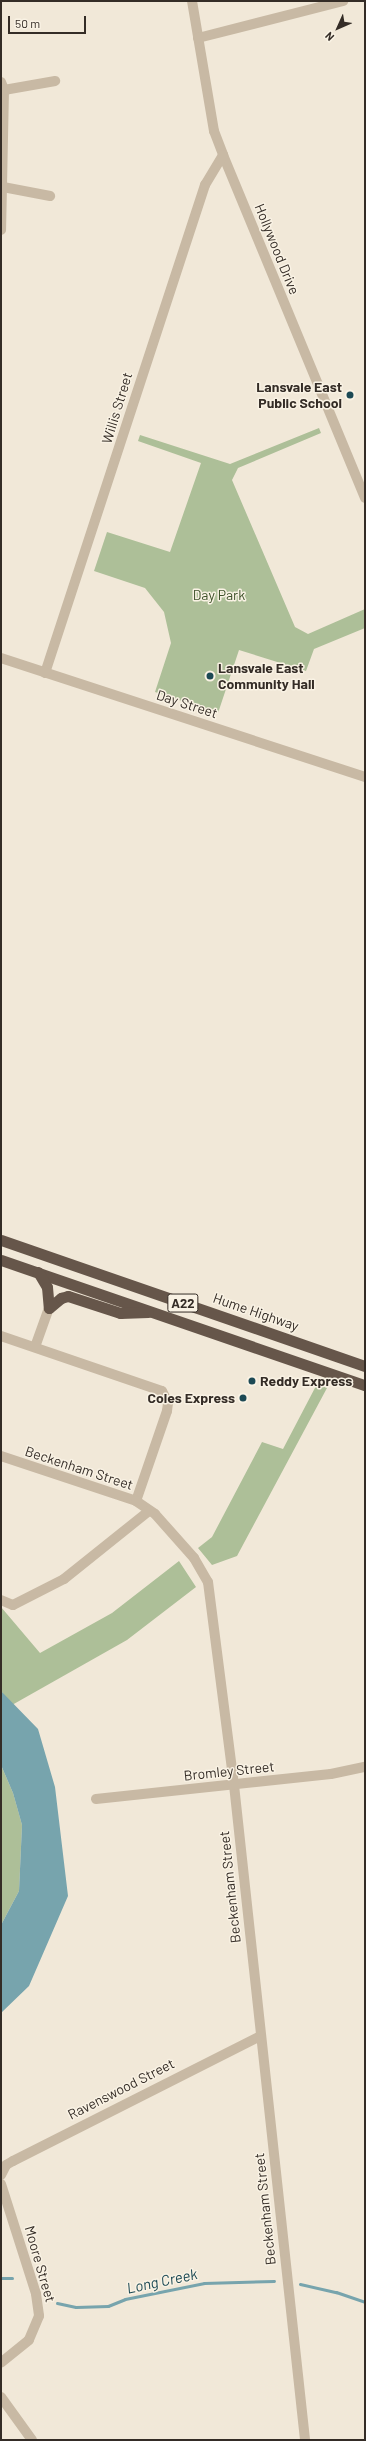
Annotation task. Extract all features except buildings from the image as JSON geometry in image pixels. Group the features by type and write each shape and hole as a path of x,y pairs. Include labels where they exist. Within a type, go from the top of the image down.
{"highway":[{"name":"Hume Highway","path":"1,1240 365,1366"},
{"name":"A22","path":"1,1260 154,1311 365,1385"},
{"path":"38,1272 47,1288 49,1308"},
{"path":"49,1308 61,1298 68,1296 120,1313 154,1311"}],"street":[{"name":"Hollywood Drive","path":"192,1 214,131 222,155 365,498"},
{"path":"198,38 343,1"},
{"path":"1,230 3,187 3,86 55,81"},
{"name":"Willis Street","path":"45,673 205,184 222,155"},
{"path":"3,187 50,196"},
{"name":"Day Street","path":"1,658 365,777"},
{"path":"35,1348 49,1308"},
{"path":"1,1336 162,1391 168,1403 167,1411 136,1501"},
{"name":"Beckenham Street","path":"1,1456 136,1501 155,1514 194,1558 208,1582 234,1785 260,2036 305,2440"},
{"path":"1,1600 13,1605 64,1579 149,1511"},
{"name":"Bromley Street","path":"96,1799 234,1785 365,1768"},
{"name":"Ravenswood Street","path":"1,2176 6,2165 13,2160 260,2036"},
{"name":"Moore Street","path":"1,2184 36,2294 39,2316 29,2340 1,2363"},
{"path":"1,2397 32,2440"}],"green space":[{"name":"Day Park","path":"319,428 321,433 238,468 232,480 295,627 308,634 365,609 365,628 314,649 306,671 239,650 218,713 155,692 171,643 164,612 145,588 94,571 107,532 170,552 201,463 138,441 140,435 230,464"},
{"path":"317,1384 327,1388 237,1556 212,1565 198,1548 212,1537 262,1442 283,1449"},
{"path":"179,1561 196,1587 127,1640 12,1705 1,1691 1,1607 40,1653 112,1613"},
{"path":"1,1765 13,1793 22,1825 19,1891 1,1925"}],"water":[{"path":"1,1691 38,1729 55,1787 68,1896 29,1986 1,2013 1,1925 19,1891 22,1825 13,1793 1,1765"}],"waterway":[{"name":"Long Creek","path":"1,2278 12,2278"},
{"name":"Long Creek","path":"57,2303 76,2307 108,2306 125,2299 204,2283 274,2281"},
{"name":"Long Creek","path":"300,2284 336,2292 365,2302"}],"place":[{"name":"Lansvale East Public School","path":"350,395"},
{"name":"Lansvale East Community Hall","path":"210,676"},
{"name":"Reddy Express","path":"252,1381"},
{"name":"Coles Express","path":"243,1398"}]}
